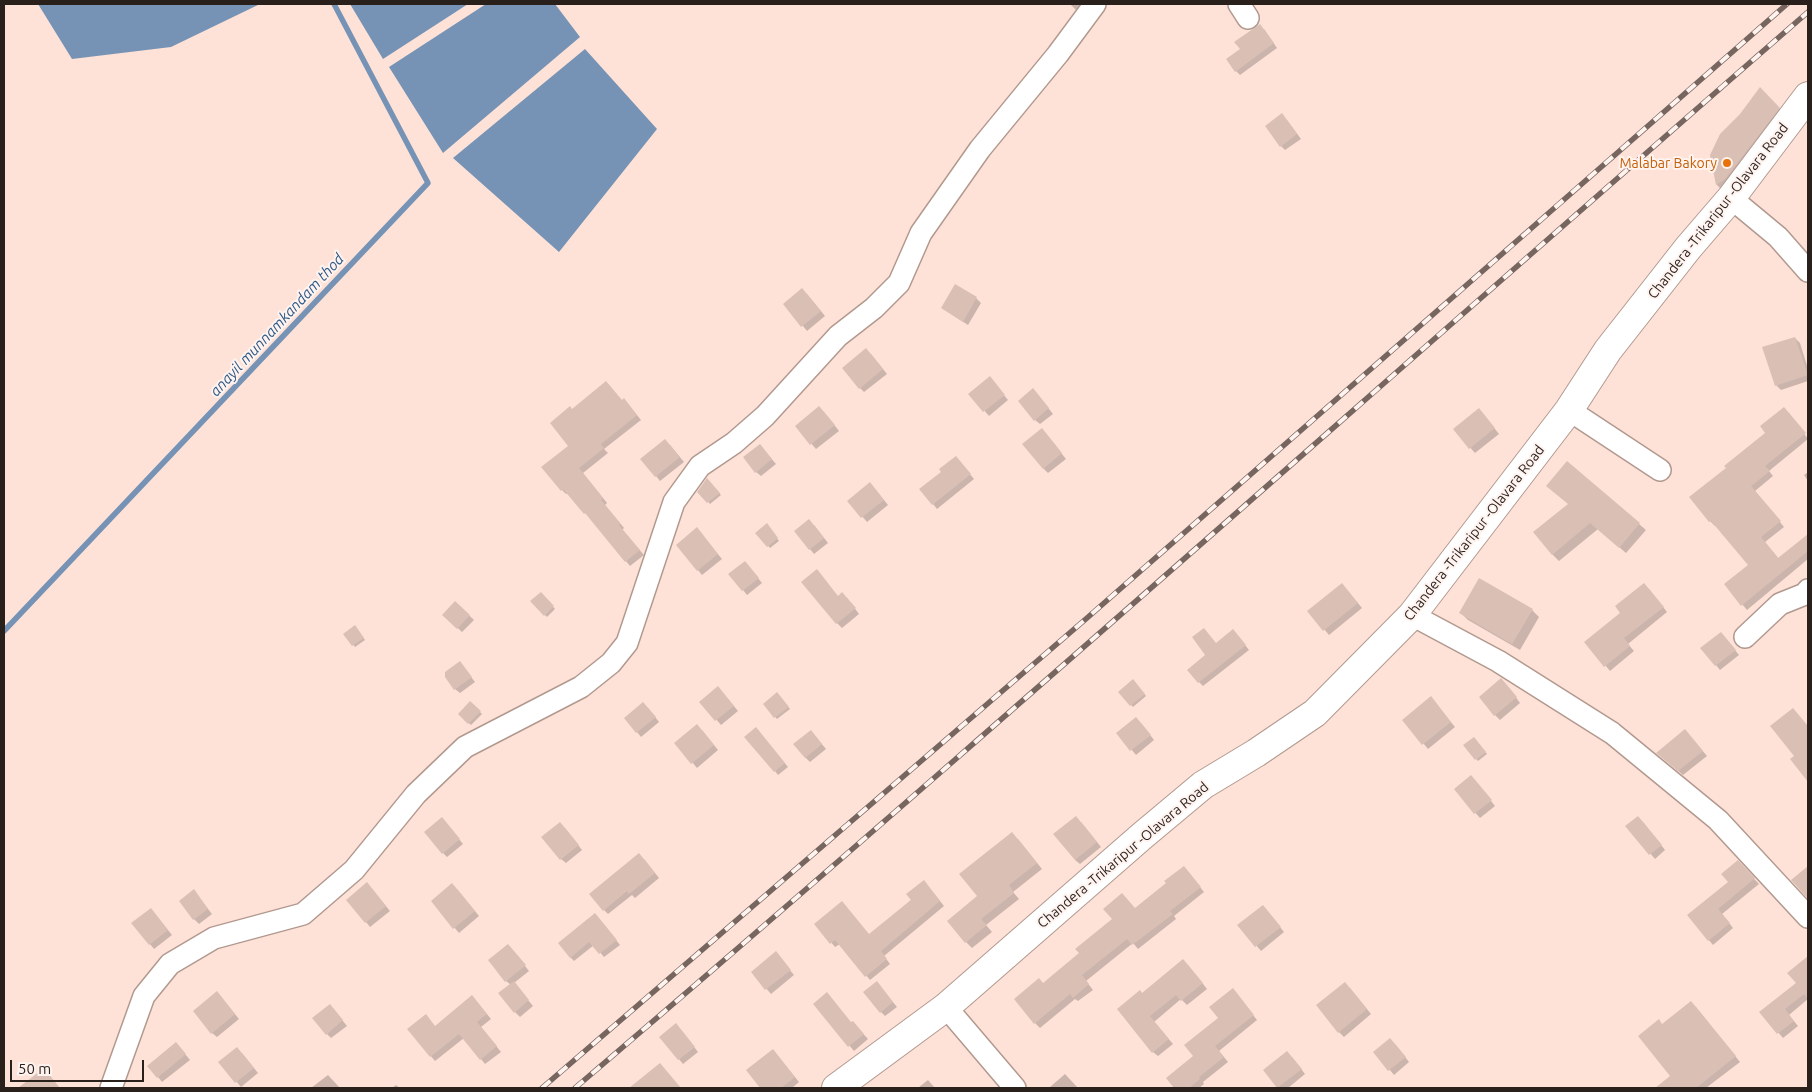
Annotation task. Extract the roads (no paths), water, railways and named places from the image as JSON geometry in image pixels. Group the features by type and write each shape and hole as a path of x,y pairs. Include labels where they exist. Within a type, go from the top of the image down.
{"main road":[{"name":"Chandera -Trikaripur -Olavara Road","path":"836,1088 946,1007 1203,785 1256,753 1315,713 1412,615 1569,410 1608,350 1688,248 1731,198 1808,96"}],"street":[{"path":"111,1088 144,996 170,964 214,938 303,914 354,870 416,794 465,746 581,687 611,663 627,643 674,502 700,466 734,443 765,416 838,336 874,308 899,283 921,233 980,149 1058,54 1095,4"},
{"path":"1731,198 1778,237 1808,271"},
{"path":"1569,410 1660,470"},
{"path":"1745,637 1780,604 1807,593"},
{"path":"1412,615 1498,661 1612,733 1718,820 1808,917"},
{"path":"946,1007 1015,1088"}],"water":[{"path":"38,4 260,4 171,47 72,59"},
{"path":"350,4 468,4 383,59"},
{"path":"486,4 555,4 580,37 443,153 389,67"},
{"path":"585,49 657,129 559,252 453,158"}],"waterway":[{"name":"anayil munnamkandam thod","path":"4,631 428,183 334,4"}],"railway":[{"path":"542,1088 1087,618 1787,4"},
{"path":"575,1088 885,821 1808,12"}],"place":[{"name":"Malabar Bakory","path":"1727,163"}]}
